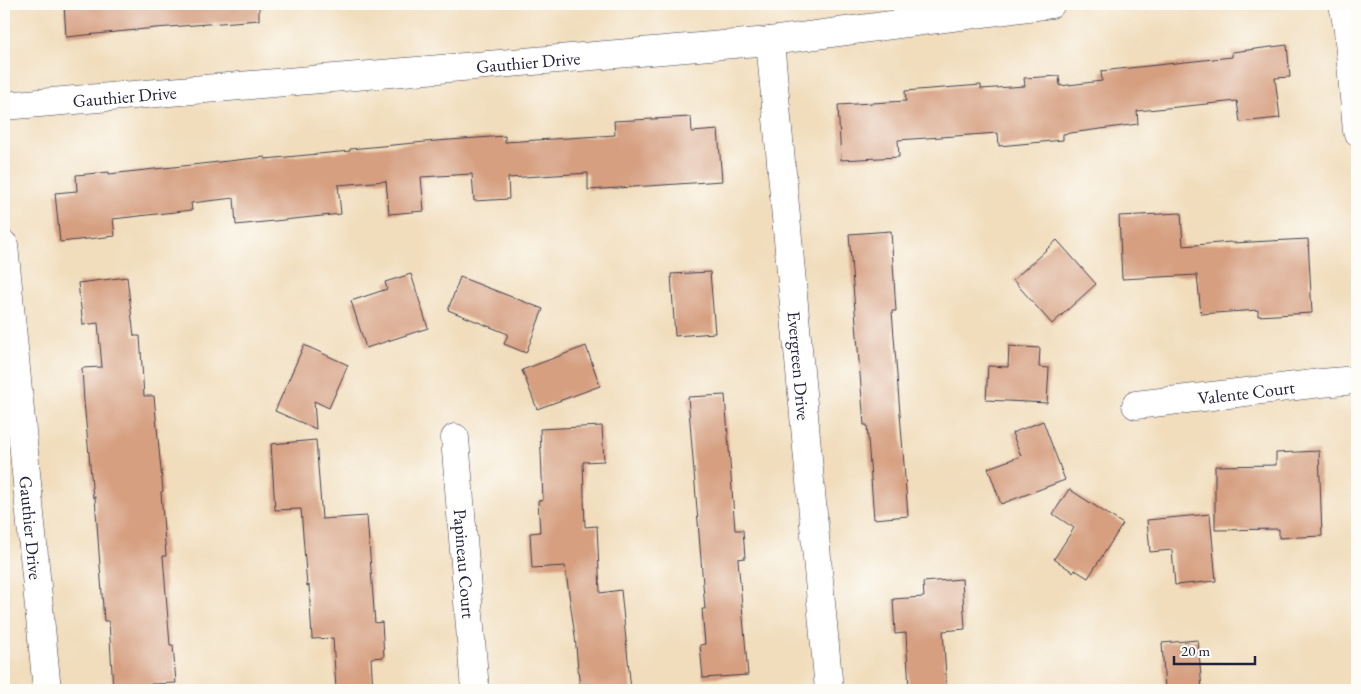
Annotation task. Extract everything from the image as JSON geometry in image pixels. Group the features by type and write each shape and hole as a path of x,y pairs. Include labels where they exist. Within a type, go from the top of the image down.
{"street":[{"name":"Gauthier Drive","path":"4,106 770,41 1052,4"},
{"path":"1343,4 1348,30 1357,131"},
{"name":"Evergreen Drive","path":"770,41 829,690"},
{"name":"Gauthier Drive","path":"4,245 46,690"},
{"name":"Valente Court","path":"1136,405 1357,380"},
{"name":"Papineau Court","path":"455,438 475,690"}],"building":[{"path":"64,4 259,4 259,20 66,37"},
{"path":"1287,45 1290,77 1275,78 1280,118 1240,122 1237,101 1137,111 1138,124 1063,134 1063,140 999,146 998,133 898,140 899,157 841,160 838,105 906,101 905,91 981,85 981,89 1025,86 1024,78 1059,76 1060,86 1102,81 1101,71 1232,57 1232,52"},
{"path":"691,117 692,132 718,130 722,181 588,190 588,173 508,178 509,199 474,201 472,174 421,177 424,211 389,214 386,181 338,185 341,214 236,225 234,198 191,203 192,210 113,219 115,236 60,242 55,193 77,191 76,175 109,172 109,174 436,141 505,136 505,142 615,135 614,121"},
{"path":"1181,213 1183,246 1308,239 1312,313 1258,316 1258,310 1201,314 1197,275 1122,279 1119,216"},
{"path":"891,231 896,311 892,311 908,516 874,519 867,425 864,425 849,234"},
{"path":"1057,240 1096,284 1052,324 1013,280"},
{"path":"710,272 715,333 675,336 671,274"},
{"path":"411,274 428,328 366,348 351,301 387,289 385,282"},
{"path":"127,277 134,336 140,336 144,396 154,396 163,491 161,492 166,556 163,556 170,645 173,645 176,683 151,684 152,690 113,690 109,621 104,621 95,497 93,497 84,402 82,368 102,367 98,323 83,325 78,283"},
{"path":"460,277 543,309 526,353 504,344 508,334 448,310"},
{"path":"304,345 348,365 329,408 314,401 316,429 275,411"},
{"path":"586,346 600,386 537,409 522,370"},
{"path":"1009,346 1040,348 1039,367 1049,368 1047,403 986,400 988,366 1008,367"},
{"path":"725,395 735,530 743,530 745,558 738,559 748,675 703,678 700,645 705,644 702,609 705,609 688,397"},
{"path":"1043,421 1065,480 1001,504 988,468 1021,456 1012,433"},
{"path":"602,426 604,461 583,462 585,527 597,526 600,593 621,590 631,690 580,690 575,636 565,566 532,568 530,533 540,532 538,501 543,500 540,429"},
{"path":"316,440 322,519 367,516 375,623 382,622 384,657 371,658 373,690 336,690 333,638 312,639 309,585 307,586 301,509 275,510 271,444"},
{"path":"1319,451 1322,536 1279,538 1279,529 1215,530 1215,466 1276,465 1276,453"},
{"path":"1069,489 1123,524 1088,578 1075,570 1073,572 1054,559 1074,528 1053,514"},
{"path":"1210,514 1216,581 1175,585 1172,550 1150,552 1147,520"},
{"path":"962,579 965,629 943,631 947,690 909,690 906,633 895,634 893,599 924,597 923,582"},
{"path":"1198,640 1202,690 1165,690 1162,643"}]}
